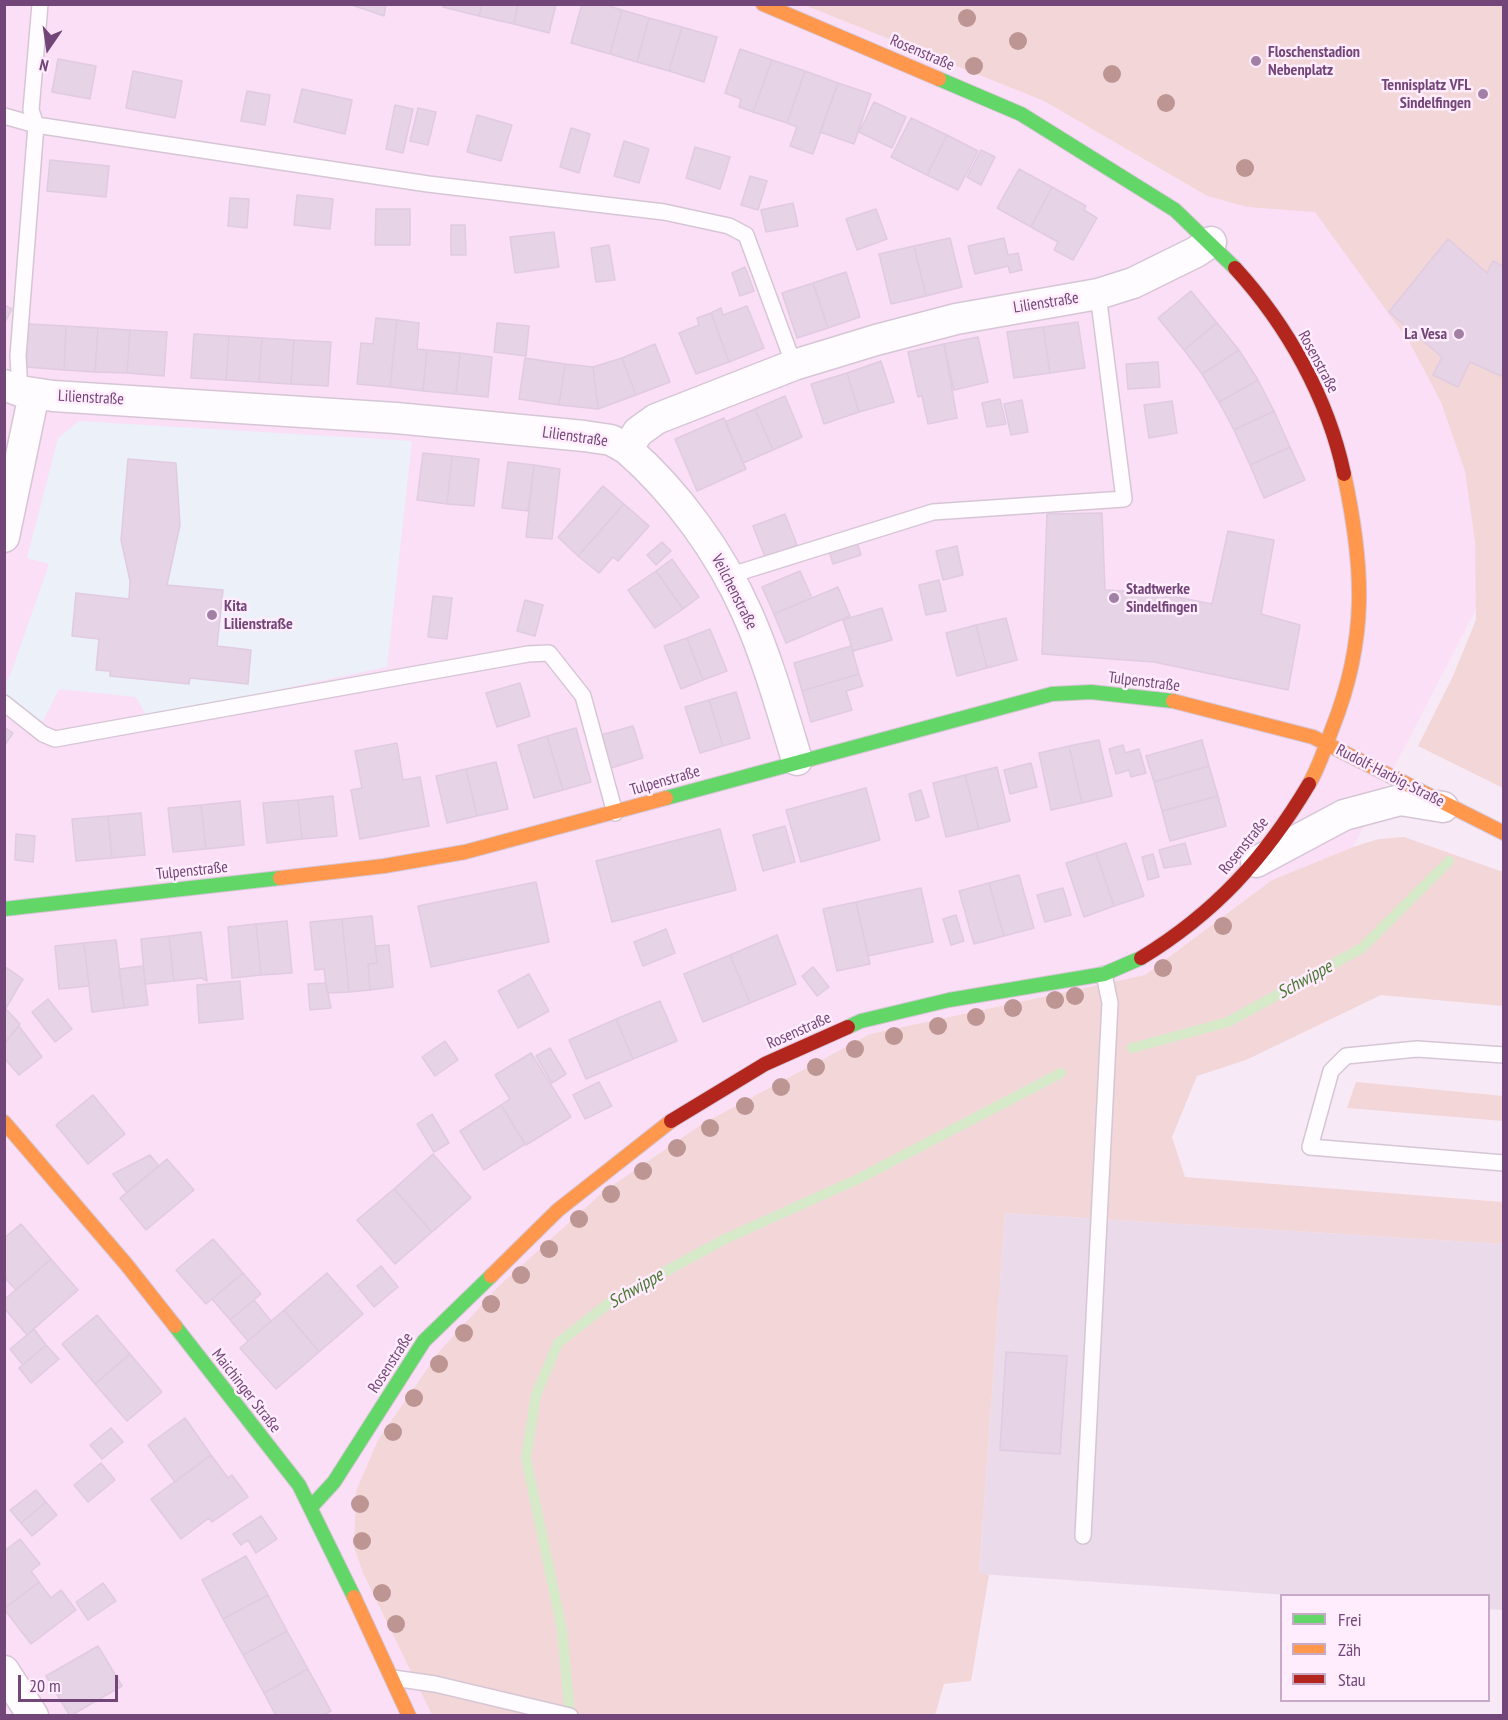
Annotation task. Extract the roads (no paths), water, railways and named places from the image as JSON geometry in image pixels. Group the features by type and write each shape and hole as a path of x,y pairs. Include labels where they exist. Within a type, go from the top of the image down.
{"street":[{"name":"Rosenstraße","path":"311,1507 334,1482 424,1341 558,1210 660,1128 765,1064 861,1021 949,1000 1104,974 1132,963 1178,935 1234,887 1256,862 1295,807 1316,771 1345,697 1356,651 1361,595 1358,544 1341,458 1324,409 1306,369 1275,318 1243,277 1211,242 1175,210 1136,183 1021,114 763,4"},
{"name":"Lilienstraße","path":"20,390 408,419 584,436 611,440 627,449 638,432 656,419 794,365 956,319 1098,294 1143,279 1211,242"},
{"path":"4,537 20,390"},
{"name":"Veilchenstraße","path":"627,449 656,475 719,558 747,613 765,659 797,760"},
{"name":"Tulpenstraße","path":"4,909 384,866 465,852 615,813 797,760 1052,694 1091,692 1128,695 1200,706 1313,737 1326,743"},
{"name":"Rudolf-Harbig-Straße","path":"1326,743 1503,833"},
{"name":"Rudolf-Harbig-Straße","path":"1256,862 1344,815 1400,800 1454,808"},
{"name":"Maichinger Straße","path":"4,1122 126,1264 299,1485 393,1678 409,1716"},
{"path":"4,1671 33,1716"}],"lane":[{"path":"20,390 18,356 36,125 31,110 40,4"},
{"path":"4,116 36,125 428,184 664,212 729,226 747,235 794,365"},
{"path":"728,576 933,512 1124,499 1098,294"},
{"path":"4,703 43,734 55,740 528,654 549,653 583,696 615,813"},
{"path":"1083,1536 1110,1003 1104,974"},
{"path":"1503,1055 1416,1049 1346,1056 1330,1071 1310,1147 1503,1163"},
{"path":"393,1678 435,1684 570,1716"}],"waterway":[{"name":"Schwippe","path":"1132,1048 1228,1022 1362,948 1449,861"},
{"name":"Schwippe","path":"570,1716 562,1630 526,1458 536,1395 558,1343 613,1300 725,1239 860,1178 1061,1073"}],"place":[{"name":"Floschenstadion Nebenplatz","path":"1256,61"},
{"name":"Tennisplatz VFL Sindelfingen","path":"1483,94"},
{"name":"La Vesa","path":"1459,334"},
{"name":"Stadtwerke Sindelfingen","path":"1114,598"},
{"name":"Kita Lilienstraße","path":"212,615"}]}
